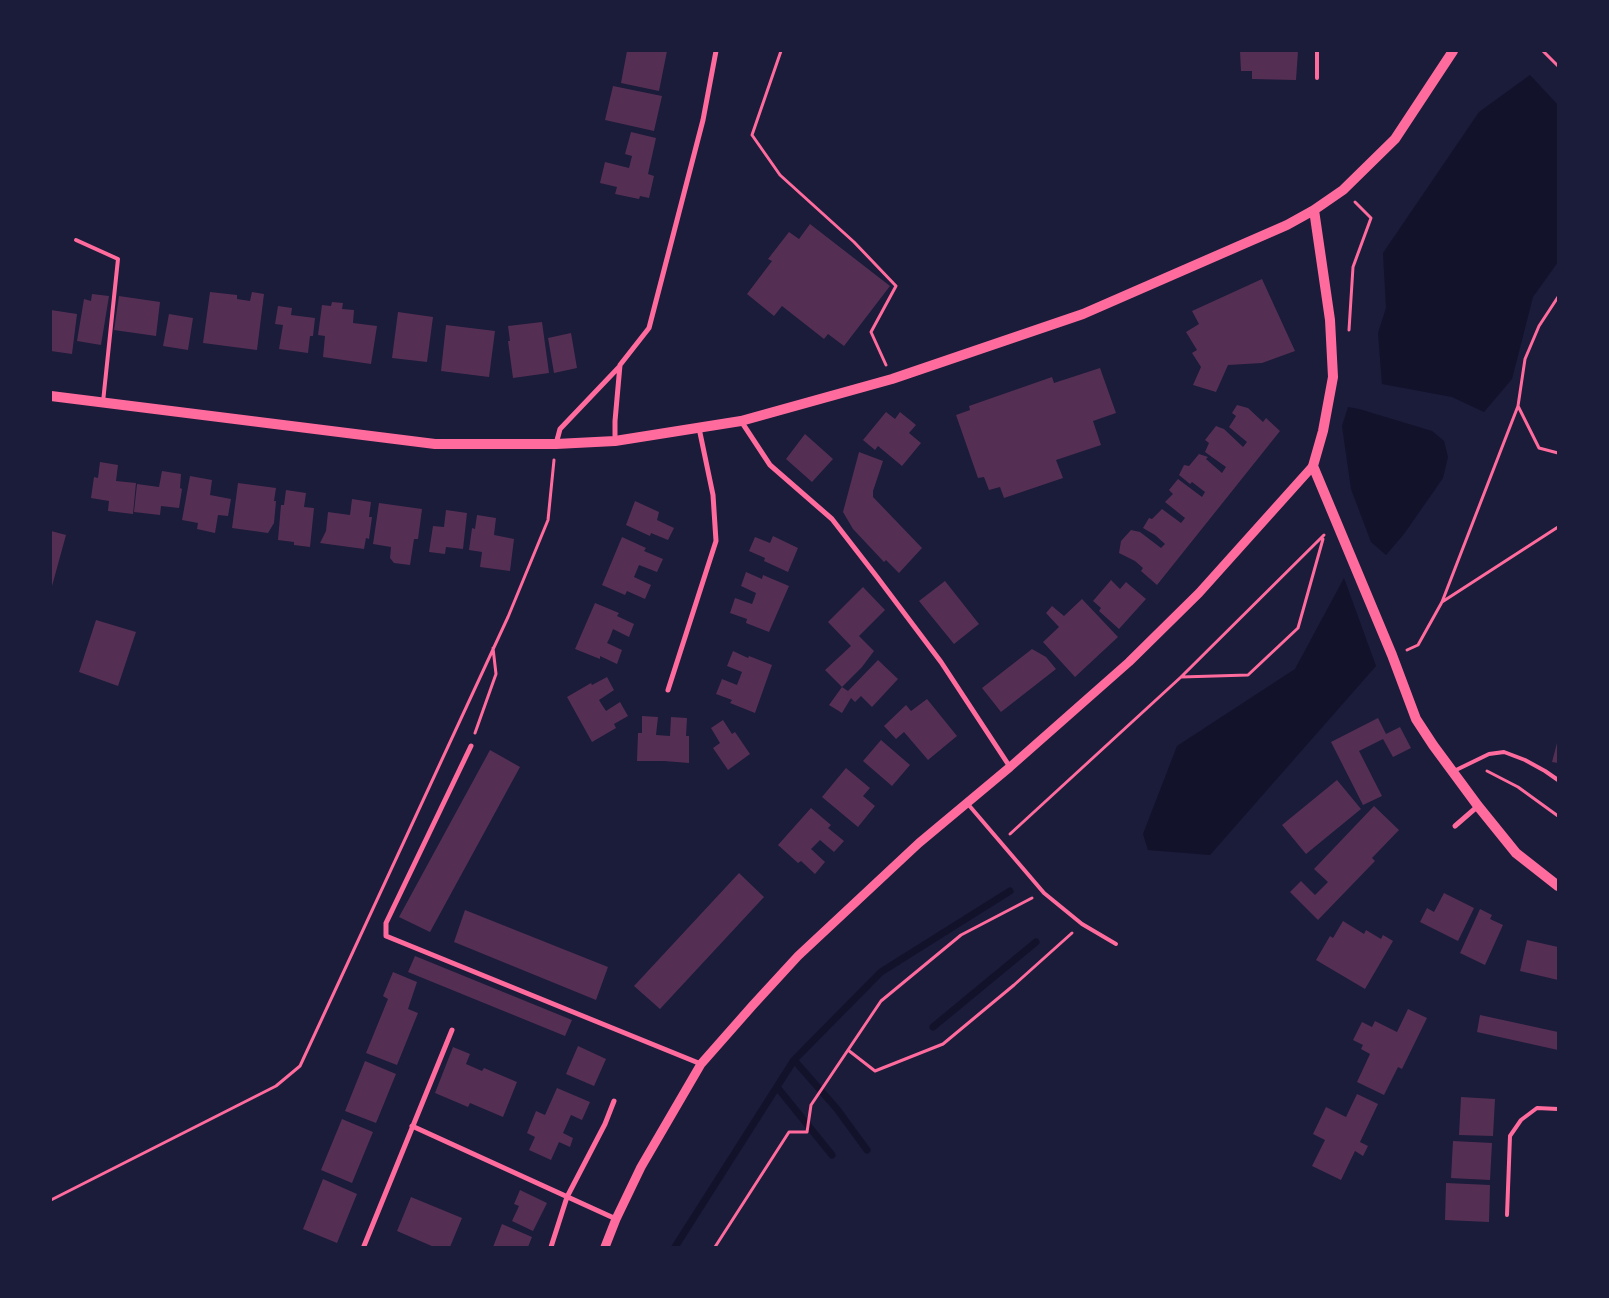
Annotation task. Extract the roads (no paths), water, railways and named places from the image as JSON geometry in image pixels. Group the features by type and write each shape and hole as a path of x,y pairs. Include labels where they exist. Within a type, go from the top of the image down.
{"main road":[{"path":"51,396 435,444 556,444 615,441 741,421 892,379 1082,314 1287,224 1314,210 1343,190 1396,139 1453,51"},
{"path":"1314,210 1330,320 1333,377 1323,431 1313,466 1392,655 1416,719 1452,772 1516,853 1558,886"}],"street":[{"path":"556,444 560,429 620,366 649,328 703,120 716,51"},
{"path":"615,441 620,366"},
{"path":"741,421 770,464 832,519 941,662 1010,767"},
{"path":"668,690 716,541 713,495 699,428"},
{"path":"605,1247 641,1167 701,1064 798,956 919,843 1010,767 1129,662 1199,592 1313,466"},
{"path":"470,746 386,923 386,936 701,1064"},
{"path":"1455,826 1478,806"},
{"path":"364,1246 452,1030"},
{"path":"551,1247 567,1197 605,1124 614,1101"},
{"path":"412,1126 616,1219"}],"lane":[{"path":"1317,51 1317,78"},
{"path":"76,240 118,259 103,402"},
{"path":"1452,772 1489,754 1504,752 1546,771 1558,780"},
{"path":"967,803 1044,893 1082,924 1116,944"},
{"path":"1507,1214 1510,1136 1521,1120 1537,1108 1558,1109"}],"waterway":[{"path":"675,1247 794,1060 881,972 1010,891"},
{"path":"933,1027 1036,942"},
{"path":"794,1060 837,1109 867,1150"},
{"path":"777,1087 832,1155"}]}
